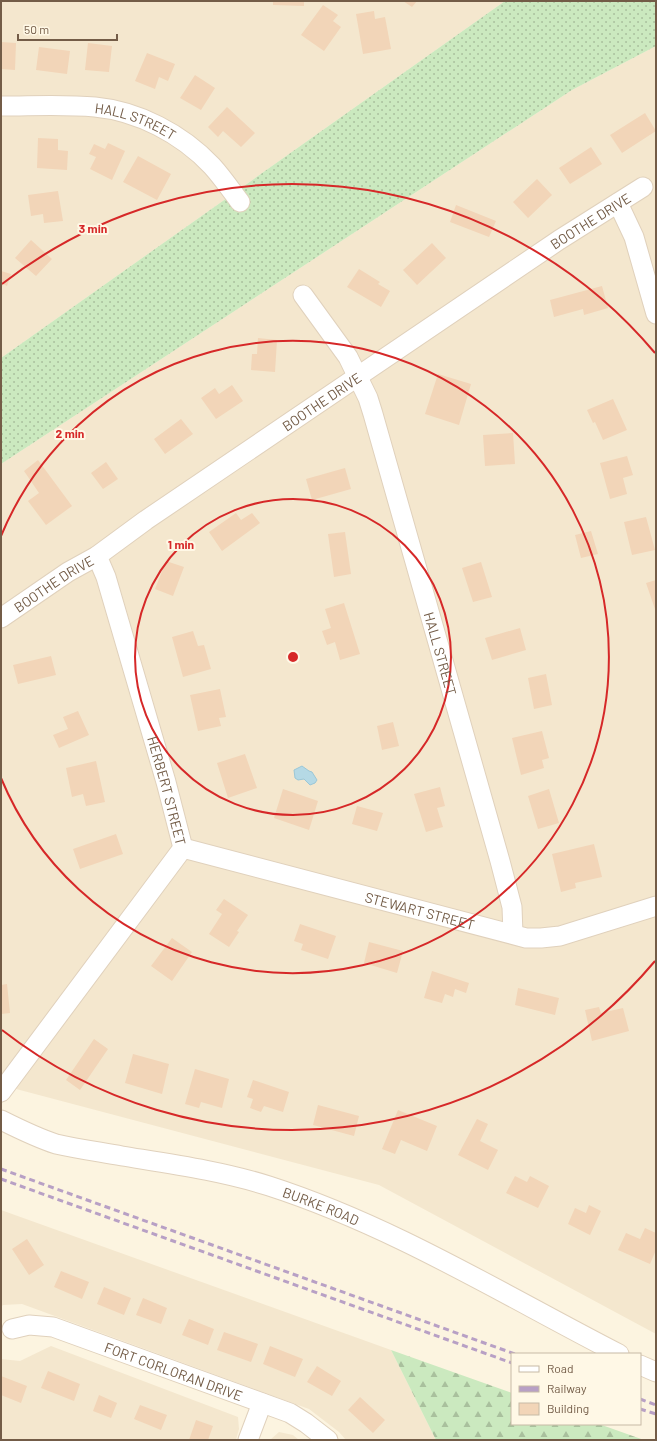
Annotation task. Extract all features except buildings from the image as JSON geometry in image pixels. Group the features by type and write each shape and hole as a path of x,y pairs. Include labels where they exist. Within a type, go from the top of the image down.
{"street":[{"name":"HALL STREET","path":"1,106 96,107 125,113 151,123 172,134 196,151 212,166 240,202"},
{"name":"BOOTHE DRIVE","path":"1,618 68,572 97,556 146,520 559,240 643,187"},
{"path":"618,203 634,237 656,314"},
{"name":"HALL STREET","path":"303,294 348,357 368,398 500,861 512,907 513,934"},
{"name":"HERBERT STREET","path":"1,1092 183,848 166,782 106,577 97,556"},
{"name":"STEWART STREET","path":"183,848 526,938 560,936 656,906"},
{"name":"BURKE ROAD","path":"1,1120 23,1132 56,1144 220,1174 268,1186 310,1200 357,1219 442,1259 617,1353"},
{"name":"FORT CORLORAN DRIVE","path":"12,1329 29,1325 53,1327 290,1413 306,1422 328,1440"},
{"path":"641,1364 656,1372"},
{"path":"248,1440 262,1403"}],"shaded area":[{"path":"1,1 505,1 1,358"},
{"path":"656,46 656,1334 379,1185 1,1085 1,464 572,90"},
{"path":"1,1210 391,1350 436,1440 346,1440 339,1432 309,1409 22,1304 3,1305 1,1307"},
{"path":"51,1346 238,1417 239,1429 236,1440 1,1440 1,1359 20,1361"},
{"path":"279,1432 293,1435 299,1440 270,1440"}],"green space":[{"path":"505,1 656,1 656,46 572,90 1,464 1,358"},
{"path":"391,1350 511,1393 511,1425 602,1425 644,1440 436,1440"}],"water":[{"path":"302,766 312,772 317,780 315,783 310,785 304,779 298,780 295,778 294,770"}],"railway":[{"path":"1,1169 512,1353"},
{"path":"1,1179 511,1363"},
{"path":"641,1399 656,1405"},
{"path":"641,1409 656,1414"}]}
